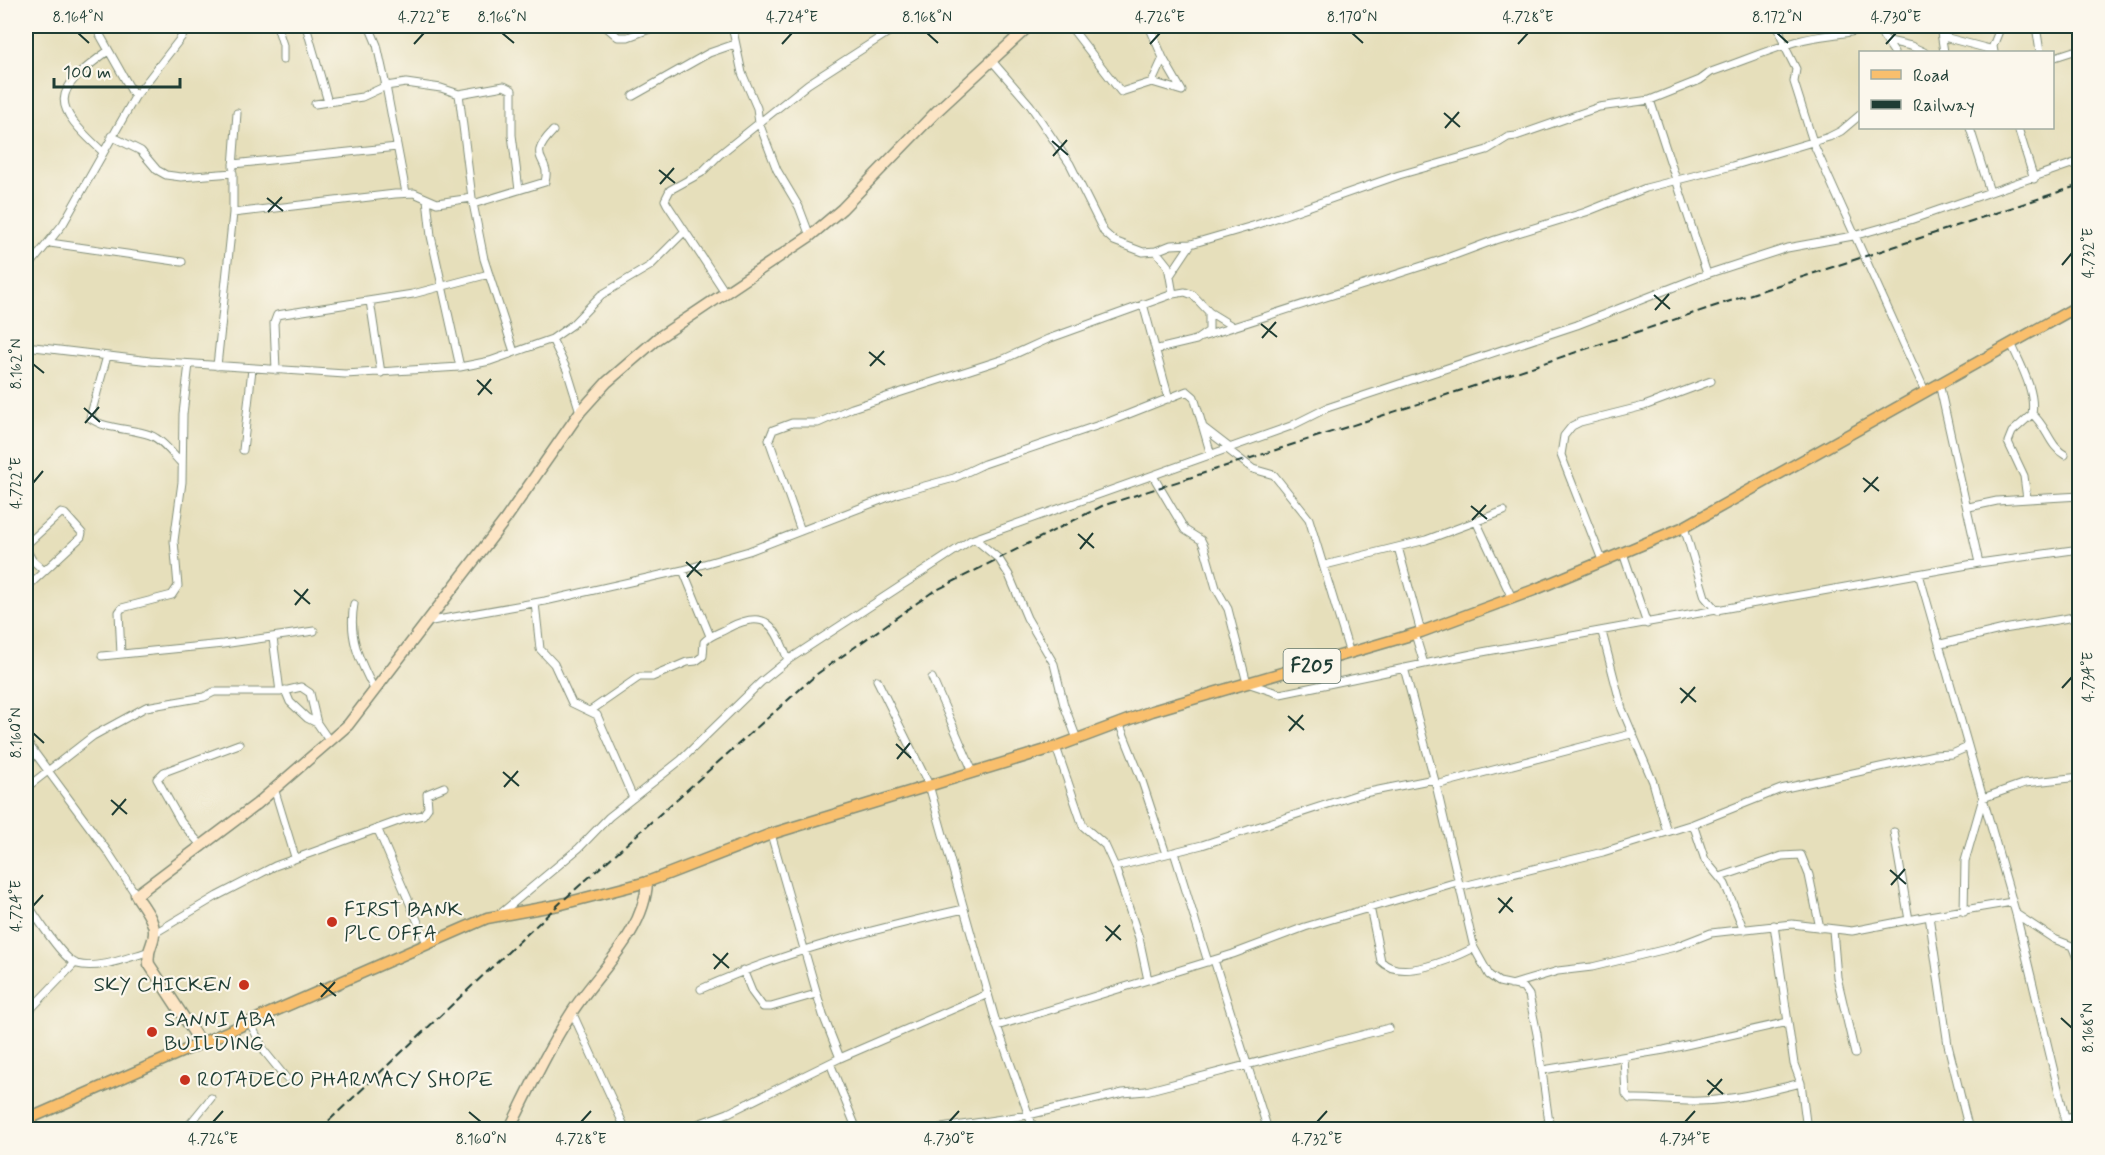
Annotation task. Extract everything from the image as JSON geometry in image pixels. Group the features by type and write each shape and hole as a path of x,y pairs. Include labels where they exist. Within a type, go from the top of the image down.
{"main road":[{"name":"F205","path":"26,1120 427,943 500,915 558,905 647,882 771,834 1056,747 1119,723 1418,633 1512,598 1683,527 2079,305"}],"street":[{"path":"95,26 135,97"},
{"path":"26,270 63,224 135,97 190,26"},
{"path":"277,26 284,45 283,60"},
{"path":"306,26 328,102"},
{"path":"369,26 377,45 406,193"},
{"path":"606,26 618,37 628,37 658,26"},
{"path":"732,26 742,73 757,108 759,123 777,170 799,207 810,236"},
{"path":"725,292 667,204 667,195 670,190 701,174 759,123 822,75 898,26"},
{"path":"136,895 274,788 348,725 505,520 580,412 607,382 658,338 810,236 842,209 938,111 1029,26"},
{"path":"1070,26 1121,92 1152,82 1182,91 1162,58 1149,26"},
{"path":"1778,26 1796,69 1794,82 1812,140 1853,236 1925,391"},
{"path":"992,61 1030,105 1070,164 1104,232 1111,240 1130,249 1156,251 1171,245 1191,244 1399,175 1487,150 1508,137 1581,112 1650,100 1700,80 1711,72 1785,47 1836,33 1858,32 1875,26 1889,41 1894,51"},
{"path":"1941,26 1944,51"},
{"path":"1944,38 1993,51 2001,26"},
{"path":"2036,26 2040,51"},
{"path":"1889,41 1922,51"},
{"path":"633,96 709,53 735,44"},
{"path":"2054,57 2079,49"},
{"path":"103,152 76,128 66,112 63,96 65,88 78,75 108,51"},
{"path":"1152,82 1162,58"},
{"path":"315,104 362,96 386,86 406,83 426,85 459,94 504,86 512,90 512,135 519,190"},
{"path":"459,94 473,201 489,274 514,352"},
{"path":"1650,100 1707,274"},
{"path":"218,366 233,213 237,113"},
{"path":"1158,350 1444,260 1646,188 1841,131 1859,116"},
{"path":"1970,129 1990,192"},
{"path":"2018,129 2034,179"},
{"path":"233,213 406,193 445,202 473,201 519,190 546,182 547,172 539,157 539,151 554,131"},
{"path":"111,136 141,151 157,170 166,175 181,177 398,147"},
{"path":"500,915 537,881 579,848 609,817 696,746 754,688 788,660 932,564 975,539 1291,426 1328,408 1577,325 1707,274 1787,248 1853,236 1910,220 2034,179 2079,161"},
{"path":"427,199 430,229 460,367"},
{"path":"26,346 106,356 252,369 381,373 460,367 552,339 572,325 601,295 650,266 685,231"},
{"path":"50,243 182,262"},
{"path":"1171,274 1191,244"},
{"path":"1156,251 1171,274 1173,294"},
{"path":"276,370 274,323 277,315 443,287 489,274"},
{"path":"801,531 769,440 770,432 792,423 809,425 818,423 852,408 1004,359 1173,294 1185,292 1193,295 1209,312 1232,326"},
{"path":"370,301 381,373"},
{"path":"1143,304 1158,350 1169,399"},
{"path":"1202,337 1210,327 1209,312"},
{"path":"552,339 567,370 580,412"},
{"path":"2012,343 2032,396 2032,414 2046,428 2056,450 2065,455"},
{"path":"106,356 90,418 150,435 165,446 182,464"},
{"path":"121,654 119,612 122,608 176,591 174,541 189,364"},
{"path":"243,450 252,369"},
{"path":"1602,560 1561,455 1564,436 1572,426 1580,422 1644,406 1711,381"},
{"path":"1939,383 1969,507 1979,563"},
{"path":"424,623 535,603 683,570 801,531 868,504 954,478 984,464 1112,422 1190,392 1194,397 1211,455"},
{"path":"2027,499 2024,476 2008,442 2012,432 2032,414"},
{"path":"1204,428 1253,469 1275,476 1309,519 1351,654"},
{"path":"1153,476 1185,530 1201,540 1204,546 1216,588 1228,609 1248,683 1280,694 1424,664 1979,563 2079,549"},
{"path":"1969,507 1996,501 2079,496"},
{"path":"1325,565 1459,530 1504,511"},
{"path":"26,588 81,537 82,533 65,514 61,513 26,547 32,560 43,570"},
{"path":"1476,521 1512,598"},
{"path":"1683,527 1705,597 1718,611"},
{"path":"975,539 999,559 1009,575 1027,618 1054,664 1064,705 1077,739"},
{"path":"1398,547 1424,664"},
{"path":"1623,553 1647,624"},
{"path":"683,570 710,636"},
{"path":"1919,574 1941,644 2016,915 2068,1130"},
{"path":"535,603 540,649 554,664 572,703 597,715 633,798"},
{"path":"354,604 350,624 357,656 374,689"},
{"path":"1941,644 2004,628 2079,616"},
{"path":"590,711 639,677 652,677 687,662 696,661 703,656 704,642 710,636 740,621 758,618 772,626 788,660"},
{"path":"102,656 273,638 314,631"},
{"path":"1602,632 1617,692 1631,734 1653,783 1667,832"},
{"path":"273,638 283,691 290,702 307,718 317,723"},
{"path":"1404,668 1435,782 1474,948 1489,975 1511,985 1523,987 1529,995 1543,1070 1549,1126 1532,1130"},
{"path":"932,678 973,772"},
{"path":"877,680 929,785 997,1026 1034,1130"},
{"path":"26,788 93,735 146,707 204,697 214,692 283,691 301,687 310,693 317,723 328,740"},
{"path":"1119,723 1249,1064 1268,1130"},
{"path":"1115,867 1170,853 1359,794 1435,782 1631,734"},
{"path":"26,741 46,772 108,852 153,924 155,933 147,952 149,964 200,1042"},
{"path":"200,844 181,822 157,779 164,772 239,744"},
{"path":"1056,747 1083,826 1105,845 1115,867 1138,938 1148,980"},
{"path":"997,1026 1211,961 1305,927 1370,907 1458,884 1530,872 1693,825 1781,789 1934,755 1952,754 1968,747"},
{"path":"1983,798 2025,783 2079,777"},
{"path":"155,933 218,896 295,857 378,830 404,819 423,815 428,808 428,792 444,787"},
{"path":"274,788 295,857"},
{"path":"1964,912 1965,861 1983,798"},
{"path":"1693,825 1705,860 1720,877 1744,930"},
{"path":"378,830 427,943"},
{"path":"1894,832 1909,920"},
{"path":"771,834 816,994 840,1058"},
{"path":"1720,877 1782,856 1801,855 1809,875 1820,928"},
{"path":"509,1130 572,1012 612,959 640,915 646,899 647,882"},
{"path":"26,902 66,955 75,963 90,965 147,952"},
{"path":"1511,985 1558,971 1675,947 1711,933 1792,924 1852,931 2012,902"},
{"path":"1370,907 1381,961 1394,970 1403,971 1444,961 1474,948"},
{"path":"701,989 743,970 804,949 964,909"},
{"path":"2016,915 2054,939 2072,946 2079,965"},
{"path":"1929,916 1948,1045 1969,1130"},
{"path":"1774,925 1794,1064 1801,1083 1807,1130"},
{"path":"1833,930 1837,977 1855,1054"},
{"path":"26,1014 75,963"},
{"path":"743,970 752,992 764,1007 816,994"},
{"path":"681,1130 728,1113 840,1058 988,994"},
{"path":"572,1012 626,1130"},
{"path":"249,1021 265,1052 286,1078"},
{"path":"1543,1070 1624,1058 1788,1022"},
{"path":"928,1130 1028,1115 1123,1093 1146,1091 1389,1028"},
{"path":"1624,1058 1626,1094 1630,1099 1708,1101 1801,1083"},
{"path":"830,1063 857,1130"},
{"path":"185,1130 211,1098"},
{"path":"2064,1118 2079,1115"}],"railway":[{"path":"319,1130 558,905 817,674 931,593 1102,506 1471,387 2080,185"}],"place":[{"name":"FIRST BANK PLC OFFA","path":"332,922"},
{"name":"SKY CHICKEN","path":"244,985"},
{"name":"SANNI ABA BUILDING","path":"152,1032"},
{"name":"ROTADECO PHARMACY SHOPE","path":"185,1080"}]}
